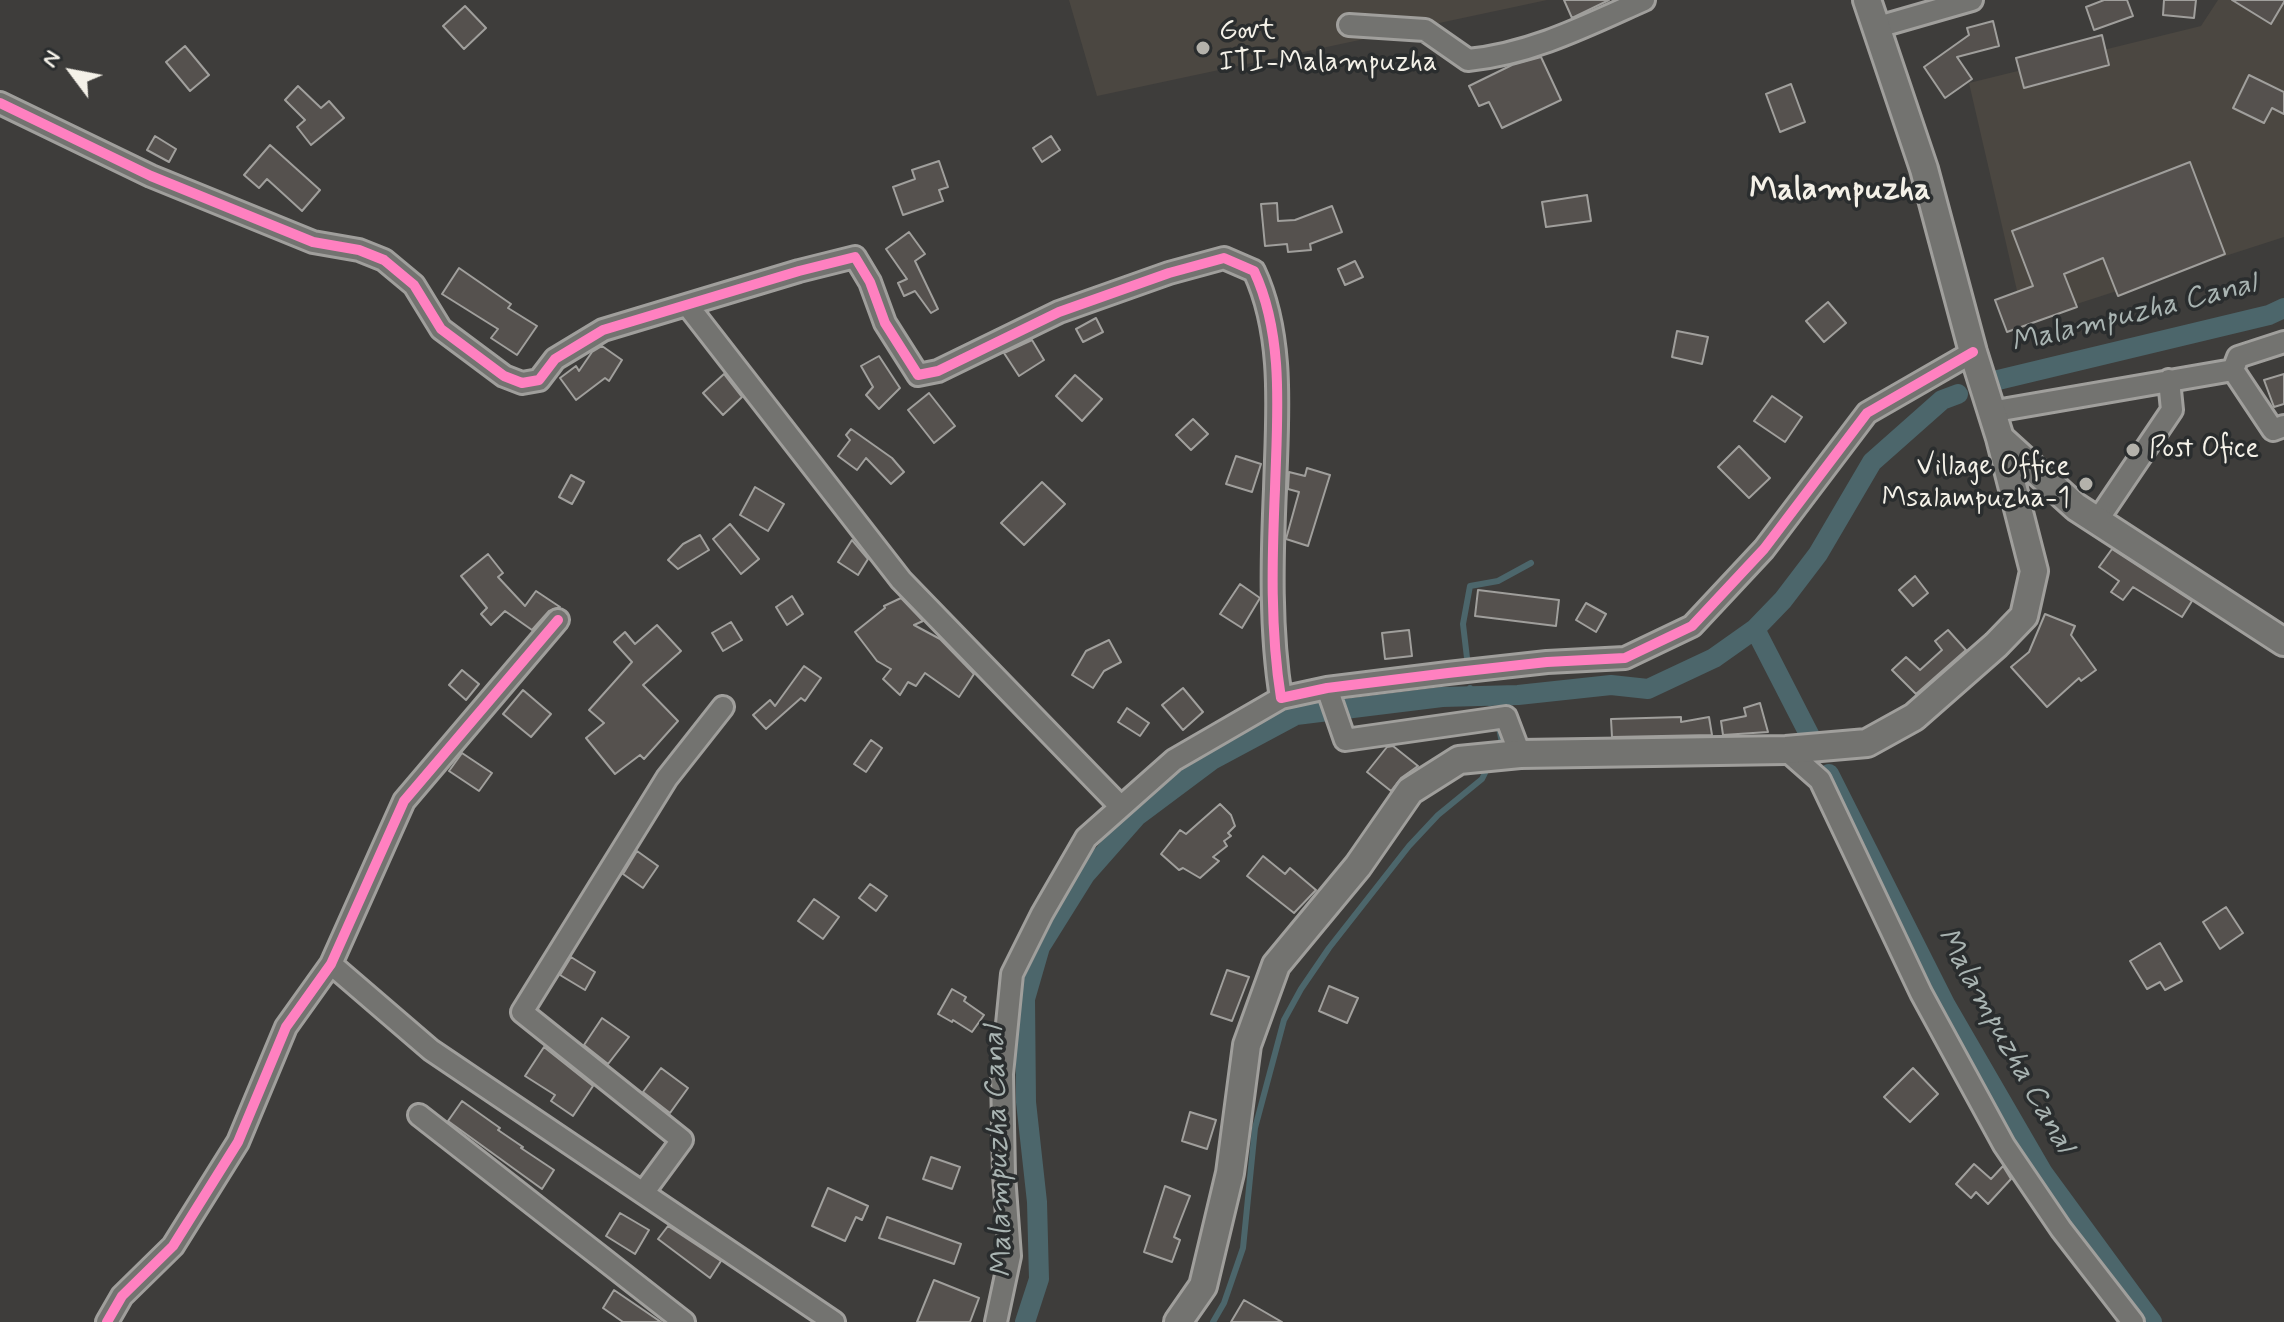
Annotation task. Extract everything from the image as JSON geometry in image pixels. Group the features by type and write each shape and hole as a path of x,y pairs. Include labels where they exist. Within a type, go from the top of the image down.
{"main road":[{"path":"1178,1322 1203,1286 1230,1173 1247,1045 1276,965 1358,866 1410,791 1459,760 1520,754 1786,750 1867,743 1914,717 1996,645 2024,616 2034,571 1924,169 1867,0"},
{"path":"2000,438 2076,507 2284,642"}],"street":[{"path":"1349,25 1425,30 1468,60 1487,58 1560,38 1644,0"},
{"path":"1878,27 1972,0"},
{"path":"0,103 151,176 313,242 359,250 384,260 414,285 441,329 504,376 522,383 539,380 555,359 603,330 855,257 870,282 885,323 918,375 938,371 1059,312 1169,273 1224,258 1254,271 1264,293 1273,339 1278,413 1274,509 1275,663 1281,698"},
{"path":"688,306 901,580 1121,807"},
{"path":"2233,370 2238,357 2284,342"},
{"path":"996,1322 1010,1256 1004,1175 1002,1074 1012,974 1086,838 1174,760 1281,698 1327,688 1533,664 1625,658 1692,626 1764,549 1867,413 1973,352"},
{"path":"1990,412 2233,370"},
{"path":"2233,370 2273,430 2284,426"},
{"path":"2097,521 2172,410 2169,380"},
{"path":"107,1322 122,1296 173,1246 238,1142 286,1027 331,964 404,801 558,620"},
{"path":"1327,688 1345,740 1506,717 1520,754"},
{"path":"643,1193 682,1140 522,1012 667,778 723,707"},
{"path":"1786,750 1820,780 1921,993 2004,1145 2061,1229 2133,1322"},
{"path":"331,964 431,1050 834,1322"},
{"path":"419,1115 684,1322"}],"shaded area":[{"name":"Govt ITI-Malampuzha","path":"1069,0 1547,0 1097,96"},
{"path":"2218,0 2284,0 2284,237 2024,321 1969,83 2201,26"}],"building":[{"path":"1564,0 1609,0 1572,18"},
{"path":"2104,0 2127,0 2133,16 2094,30 2086,7"},
{"path":"2164,0 2196,0 2194,18 2163,15"},
{"path":"2232,0 2284,0 2284,2 2271,24"},
{"path":"465,6 486,28 464,49 443,26"},
{"path":"1993,21 1999,46 1957,57 1972,79 1945,98 1924,67 1969,35 1967,28"},
{"path":"2102,35 2109,65 2024,88 2016,58"},
{"path":"185,46 209,75 190,91 166,62"},
{"path":"1541,57 1561,100 1502,128 1489,102 1479,106 1469,86 1512,65"},
{"path":"2249,75 2284,92 2284,114 2272,108 2264,123 2233,108"},
{"path":"1791,84 1805,122 1780,132 1766,94"},
{"path":"298,86 321,108 329,101 344,118 311,145 297,127 305,120 285,100"},
{"path":"155,136 176,149 169,162 147,150"},
{"path":"1051,136 1060,150 1042,162 1033,148"},
{"path":"270,145 320,190 302,211 267,179 259,188 244,175"},
{"path":"939,161 948,187 939,190 943,201 903,215 893,187 915,179 912,170"},
{"path":"2190,162 2225,254 2118,296 2103,258 2064,274 2077,307 2007,332 1995,300 2033,286 2012,231"},
{"path":"1587,195 1591,221 1546,227 1542,202"},
{"path":"1277,203 1278,221 1295,220 1332,206 1342,232 1310,244 1311,250 1288,252 1287,244 1265,246 1261,204"},
{"path":"909,232 925,254 915,261 938,309 931,313 915,291 904,296 898,283 907,279 886,249"},
{"path":"1355,261 1363,277 1345,285 1338,269"},
{"path":"459,268 511,304 508,308 537,326 517,355 491,338 498,329 442,294"},
{"path":"1828,302 1846,323 1824,342 1806,321"},
{"path":"1096,318 1103,332 1083,342 1076,329"},
{"path":"1677,331 1708,337 1702,364 1672,357"},
{"path":"1032,340 1044,360 1019,376 1004,353"},
{"path":"602,346 622,360 609,381 605,378 576,400 560,378 576,366 579,371 592,352"},
{"path":"879,356 900,388 879,409 866,395 873,387 861,366"},
{"path":"724,374 742,397 723,415 703,393"},
{"path":"2284,374 2284,404 2274,407 2264,380"},
{"path":"1075,375 1102,399 1082,421 1056,396"},
{"path":"929,393 955,426 934,443 908,410"},
{"path":"1772,396 1802,417 1785,442 1754,421"},
{"path":"1193,419 1208,434 1191,450 1176,435"},
{"path":"851,429 892,458 904,472 891,484 866,458 857,470 838,456 850,440 846,435"},
{"path":"1739,446 1770,478 1749,498 1718,467"},
{"path":"1236,456 1261,464 1252,492 1226,484"},
{"path":"1307,468 1330,475 1308,546 1286,539 1299,492 1288,489 1289,472 1305,476"},
{"path":"571,475 584,482 572,504 559,497"},
{"path":"1042,482 1065,504 1024,545 1001,523"},
{"path":"755,487 784,504 768,531 740,515"},
{"path":"730,524 759,559 741,574 713,539"},
{"path":"700,535 709,550 678,569 668,560 683,544"},
{"path":"852,540 868,559 858,575 838,562"},
{"path":"2112,549 2192,601 2182,617 2133,587 2123,600 2111,592 2119,581 2099,567"},
{"path":"488,554 503,573 498,577 525,606 536,591 560,607 549,611 532,630 505,611 491,625 481,614 487,608 461,576"},
{"path":"1915,576 1928,593 1913,606 1899,590"},
{"path":"1240,584 1260,598 1242,628 1220,614"},
{"path":"1478,590 1559,600 1556,626 1475,616"},
{"path":"792,596 803,614 787,625 776,607"},
{"path":"901,598 923,621 914,625 940,639 974,674 959,697 925,673 916,686 908,682 900,695 883,679 891,669 877,661 855,632 884,606"},
{"path":"1586,603 1606,614 1596,632 1576,620"},
{"path":"2045,614 2075,626 2071,635 2096,670 2081,681 2079,678 2047,707 2011,667 2029,652"},
{"path":"731,622 742,640 723,651 712,633"},
{"path":"657,625 681,651 643,685 678,721 644,759 640,755 615,774 586,738 604,723 589,710 632,662 614,642 625,632 635,644"},
{"path":"1409,630 1412,656 1385,659 1382,633"},
{"path":"1948,630 1966,650 1916,694 1892,670 1906,657 1920,670 1942,650 1935,641"},
{"path":"1109,640 1121,662 1104,671 1093,688 1072,675 1086,651"},
{"path":"804,666 821,678 805,701 801,698 766,729 753,715 770,700 775,706"},
{"path":"462,670 479,684 466,700 449,685"},
{"path":"1183,688 1203,712 1183,730 1162,705"},
{"path":"523,690 551,714 531,737 503,714"},
{"path":"1760,703 1768,732 1723,735 1721,721 1746,716 1744,708"},
{"path":"1127,708 1149,723 1140,736 1118,722"},
{"path":"1681,717 1681,722 1709,717 1712,735 1612,737 1611,719"},
{"path":"871,740 882,748 866,772 854,764"},
{"path":"1393,746 1418,766 1401,778 1391,791 1367,772 1387,747"},
{"path":"462,753 492,773 479,791 449,771"},
{"path":"1220,804 1231,815 1235,826 1228,833 1231,836 1224,841 1227,846 1213,857 1219,861 1200,878 1183,868 1179,870 1161,854 1180,830 1186,834"},
{"path":"637,851 658,866 643,888 623,874"},
{"path":"1263,856 1285,874 1290,868 1316,890 1294,913 1247,876"},
{"path":"870,884 887,896 876,911 859,898"},
{"path":"814,899 839,917 823,939 798,921"},
{"path":"2226,907 2243,933 2220,949 2203,922"},
{"path":"2160,943 2182,981 2165,990 2160,982 2147,989 2130,961"},
{"path":"571,957 595,972 585,990 560,975"},
{"path":"1227,970 1249,977 1232,1021 1211,1014"},
{"path":"1329,986 1358,998 1347,1023 1319,1011"},
{"path":"952,989 966,997 964,1001 984,1015 972,1032 938,1014"},
{"path":"602,1018 629,1037 608,1064 584,1045"},
{"path":"544,1047 593,1086 573,1116 551,1101 555,1095 525,1076"},
{"path":"661,1068 688,1088 670,1113 643,1092"},
{"path":"1913,1068 1938,1094 1910,1122 1884,1097"},
{"path":"462,1101 554,1170 542,1189 448,1121"},
{"path":"1190,1112 1216,1120 1207,1149 1182,1141"},
{"path":"931,1157 960,1167 952,1189 923,1179"},
{"path":"1974,1164 1991,1179 2003,1166 2011,1179 1988,1204 1976,1192 1971,1198 1956,1184"},
{"path":"1165,1186 1190,1196 1174,1237 1180,1240 1172,1262 1144,1252"},
{"path":"828,1188 868,1206 862,1220 856,1217 845,1241 812,1226"},
{"path":"620,1213 649,1230 635,1254 606,1236"},
{"path":"887,1217 961,1244 954,1264 879,1238"},
{"path":"668,1226 721,1261 710,1278 658,1239"},
{"path":"934,1280 979,1298 970,1322 917,1322"},
{"path":"614,1290 661,1322 623,1322 603,1308"},
{"path":"1244,1300 1282,1322 1231,1322"}],"waterway":[{"name":"Malampuzha Canal","path":"1998,380 2269,315 2284,308"},
{"name":"Malampuzha Canal","path":"1025,1322 1039,1279 1037,1202 1026,1102 1025,999 1040,947 1085,875 1137,816 1212,760 1296,715 1442,697 1518,695 1611,685 1648,689 1714,658 1755,629 1783,600 1818,554 1872,462 1942,400 1958,394"},
{"path":"1467,658 1463,624 1470,586 1498,581 1531,563"},
{"name":"Malampuzha Canal","path":"1755,629 1811,738"},
{"path":"1470,688 1470,691 1484,689 1490,703"},
{"path":"1499,728 1502,743"},
{"path":"1213,1322 1224,1303 1243,1248 1255,1128 1284,1020 1329,948 1409,846 1485,773"},
{"name":"Malampuzha Canal","path":"1829,774 1945,1004 2043,1173 2152,1322"}],"cycle path":[{"path":"0,103 151,176 313,242 359,250 384,260 414,285 441,329 504,376 522,383 539,380 555,359 603,330 855,257 870,282 885,323 918,375 938,371 1059,312 1169,273 1224,258 1254,271 1271,323 1277,378 1273,594 1281,698 1327,688 1448,673 1547,662 1625,658 1692,626 1764,549 1867,413 1973,352"},
{"path":"107,1322 122,1296 173,1246 238,1142 286,1027 331,964 404,801 558,620"}],"place":[{"name":"Govt ITI-Malampuzha","path":"1203,48"},
{"name":"Post Ofice","path":"2133,450"},
{"name":"Village Office Msalampuzha-1","path":"2086,484"}],"district":[{"name":"Malampuzha","path":"1840,191"}]}
